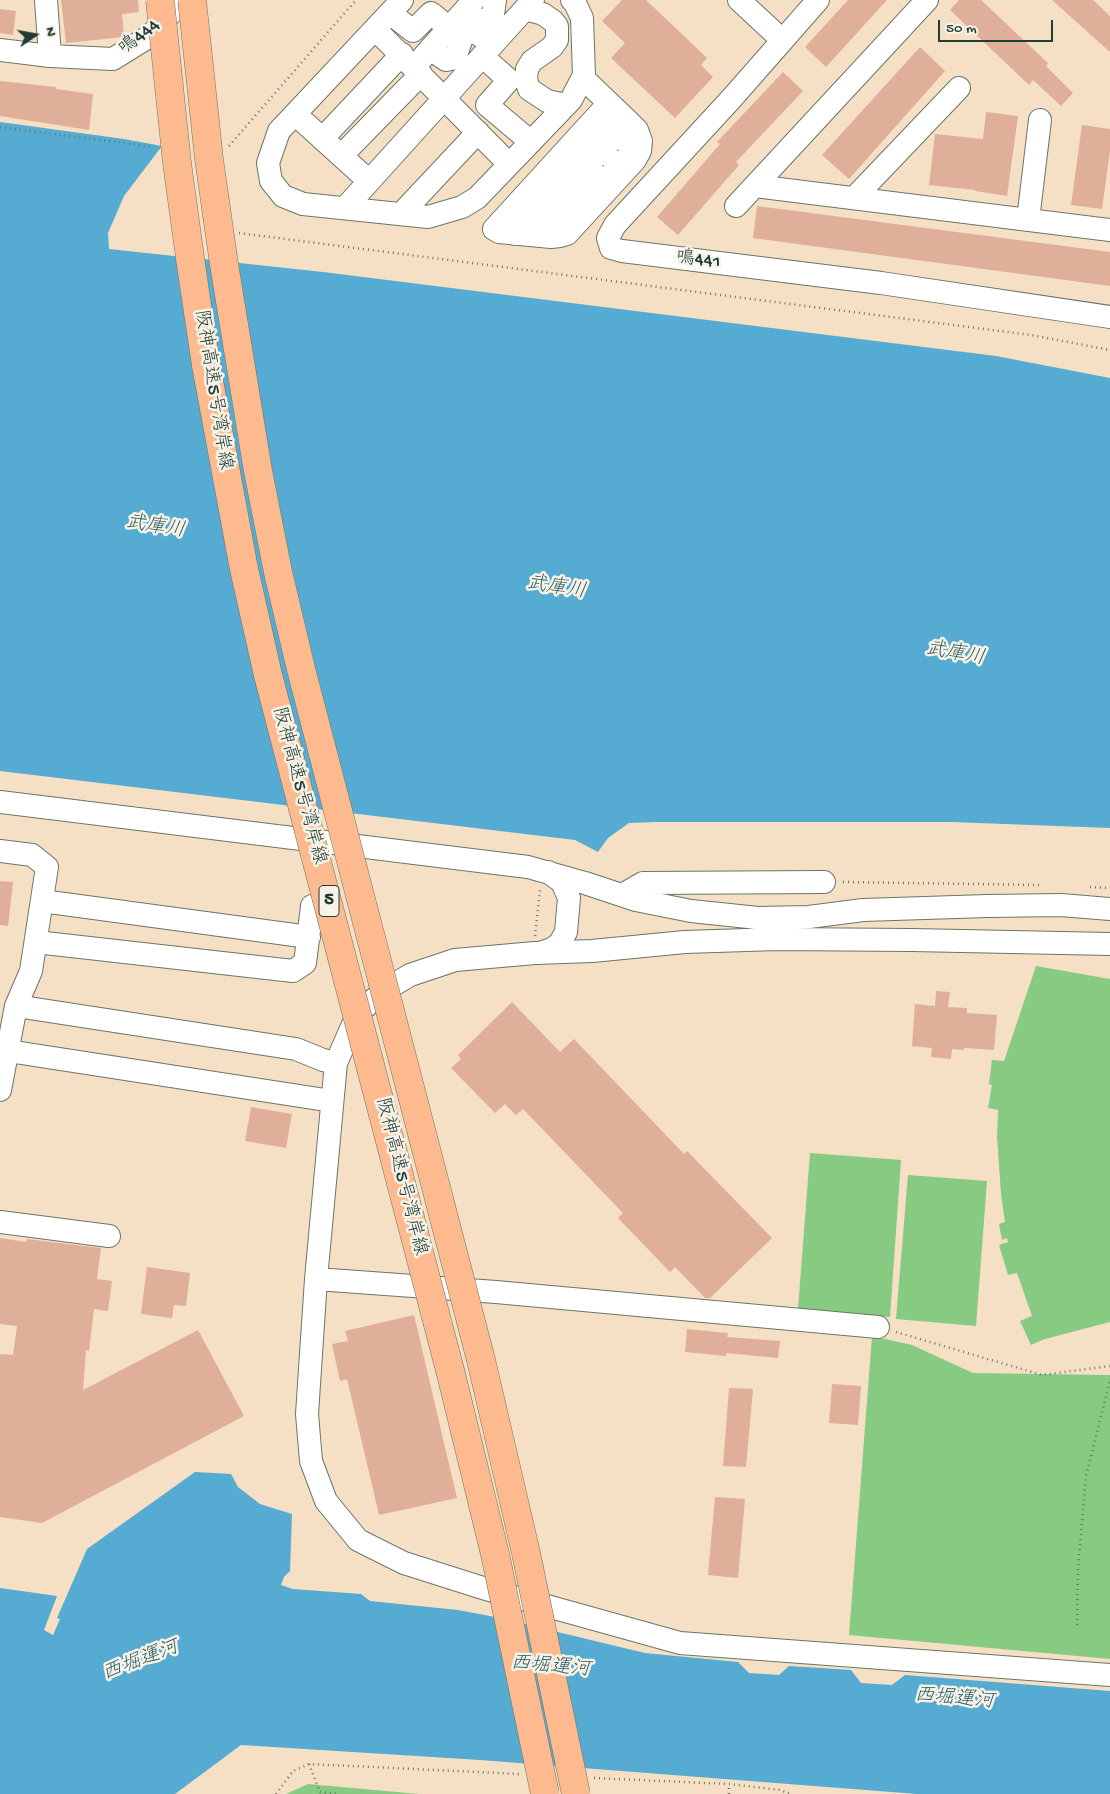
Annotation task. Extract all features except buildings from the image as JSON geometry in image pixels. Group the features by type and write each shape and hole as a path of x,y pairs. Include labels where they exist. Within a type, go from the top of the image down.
{"highway":[{"name":"阪神高速5号湾岸線","path":"160,0 176,153 191,265 209,383 244,569 276,703 451,1374 495,1554 545,1794"},
{"name":"阪神高速5号湾岸線","path":"192,0 209,159 224,264 256,461 278,572 301,669 481,1360 526,1553 576,1794"}],"street":[{"path":"46,0 50,56"},
{"name":"鳴444","path":"0,50 50,56 113,59 150,36 183,0"},
{"path":"322,139 430,49 469,6 474,19 486,20 493,15 495,0"},
{"path":"389,14 279,131 268,163 271,181 283,196 303,204 428,216 462,207 477,198 571,100 583,78 582,18 572,0"},
{"path":"738,0 782,40"},
{"name":"鳴441","path":"818,0 615,226 608,238 611,248 632,253 881,282 1110,317"},
{"path":"736,206 927,0"},
{"path":"345,208 488,50 527,3 554,21 557,26 557,40 552,47 532,61 527,69 526,79 529,89 547,100 566,105"},
{"path":"389,14 413,32 431,13 449,28"},
{"path":"389,14 412,65 509,164"},
{"path":"430,49 446,60 456,58 463,35 469,32 476,33 509,80 487,105 531,142"},
{"path":"341,156 363,141 377,118 400,103 412,65"},
{"path":"583,78 609,103 619,157"},
{"path":"854,198 959,88"},
{"path":"514,234 559,185 569,160 609,103"},
{"path":"294,114 369,181"},
{"path":"377,118 405,142"},
{"path":"622,120 619,157 582,217 567,234 560,236 514,234 498,232 494,229 569,160 622,120"},
{"path":"1028,220 1040,120"},
{"path":"402,214 478,132"},
{"path":"559,185 573,198 619,157"},
{"path":"755,186 1110,230"},
{"path":"529,217 541,228 548,228 554,223 557,211 564,205 571,207 582,217"},
{"path":"0,802 528,867 636,900 691,911 758,918 809,917 863,910 977,906 1061,906 1084,897 1110,909"},
{"path":"0,851 32,855 47,867 31,971 16,1006 0,1090"},
{"path":"539,953 552,949 560,943 566,932 568,898 562,882 548,872"},
{"path":"622,895 643,883 824,882"},
{"path":"1084,897 1110,925"},
{"path":"42,901 309,937"},
{"path":"36,942 293,972 305,963 312,906"},
{"path":"1110,944 912,940 685,942 592,951 455,960 410,975 385,990 358,1013 336,1063 316,1279 307,1414 311,1461 326,1500 358,1540 404,1563 486,1589 680,1643 1110,1675"},
{"path":"16,1006 296,1049 336,1063"},
{"path":"8,1051 332,1101"},
{"path":"0,1222 109,1236"},
{"path":"316,1279 496,1292 878,1326"}],"path":[{"path":"0,127 159,148"},
{"path":"824,882 1044,885"},
{"path":"1084,897 1110,888"},
{"path":"878,1326 1042,1375 1110,1366"},
{"path":"1077,1625 1078,1568 1086,1476 1110,1380"},
{"path":"309,1764 320,1792 336,1794"},
{"path":"729,1784 729,1794"}],"green space":[{"path":"1036,966 1110,979 1110,1322 1045,1339 1031,1345 1020,1321 1032,1316 1017,1273 1008,1275 999,1245 1008,1242 1007,1238 1002,1240 999,1224 1005,1222 997,1137 998,1110 988,1108 992,1085 989,1084 992,1060 1004,1061"},
{"path":"810,1153 901,1160 890,1317 798,1309"},
{"path":"908,1175 987,1181 976,1326 896,1319"},
{"path":"872,1336 912,1345 973,1373 1110,1375 1110,1659 849,1635"},
{"path":"308,1784 419,1794 286,1794"}],"water":[{"name":"武庫川","path":"0,122 162,146 124,196 108,233 109,249 323,272 996,356 1110,378 1110,828 952,822 629,823 608,838 598,852 575,840 0,771"},
{"name":"西堀運河","path":"195,1472 231,1474 238,1487 260,1504 292,1514 290,1571 284,1577 281,1585 293,1589 361,1594 370,1601 458,1610 645,1653 738,1662 749,1673 779,1675 789,1666 851,1670 861,1683 892,1685 905,1675 1110,1691 1110,1794 917,1794 480,1760 241,1745 175,1794 0,1794 0,1588 57,1596 44,1630 53,1635 60,1619 57,1618 87,1549"}]}
